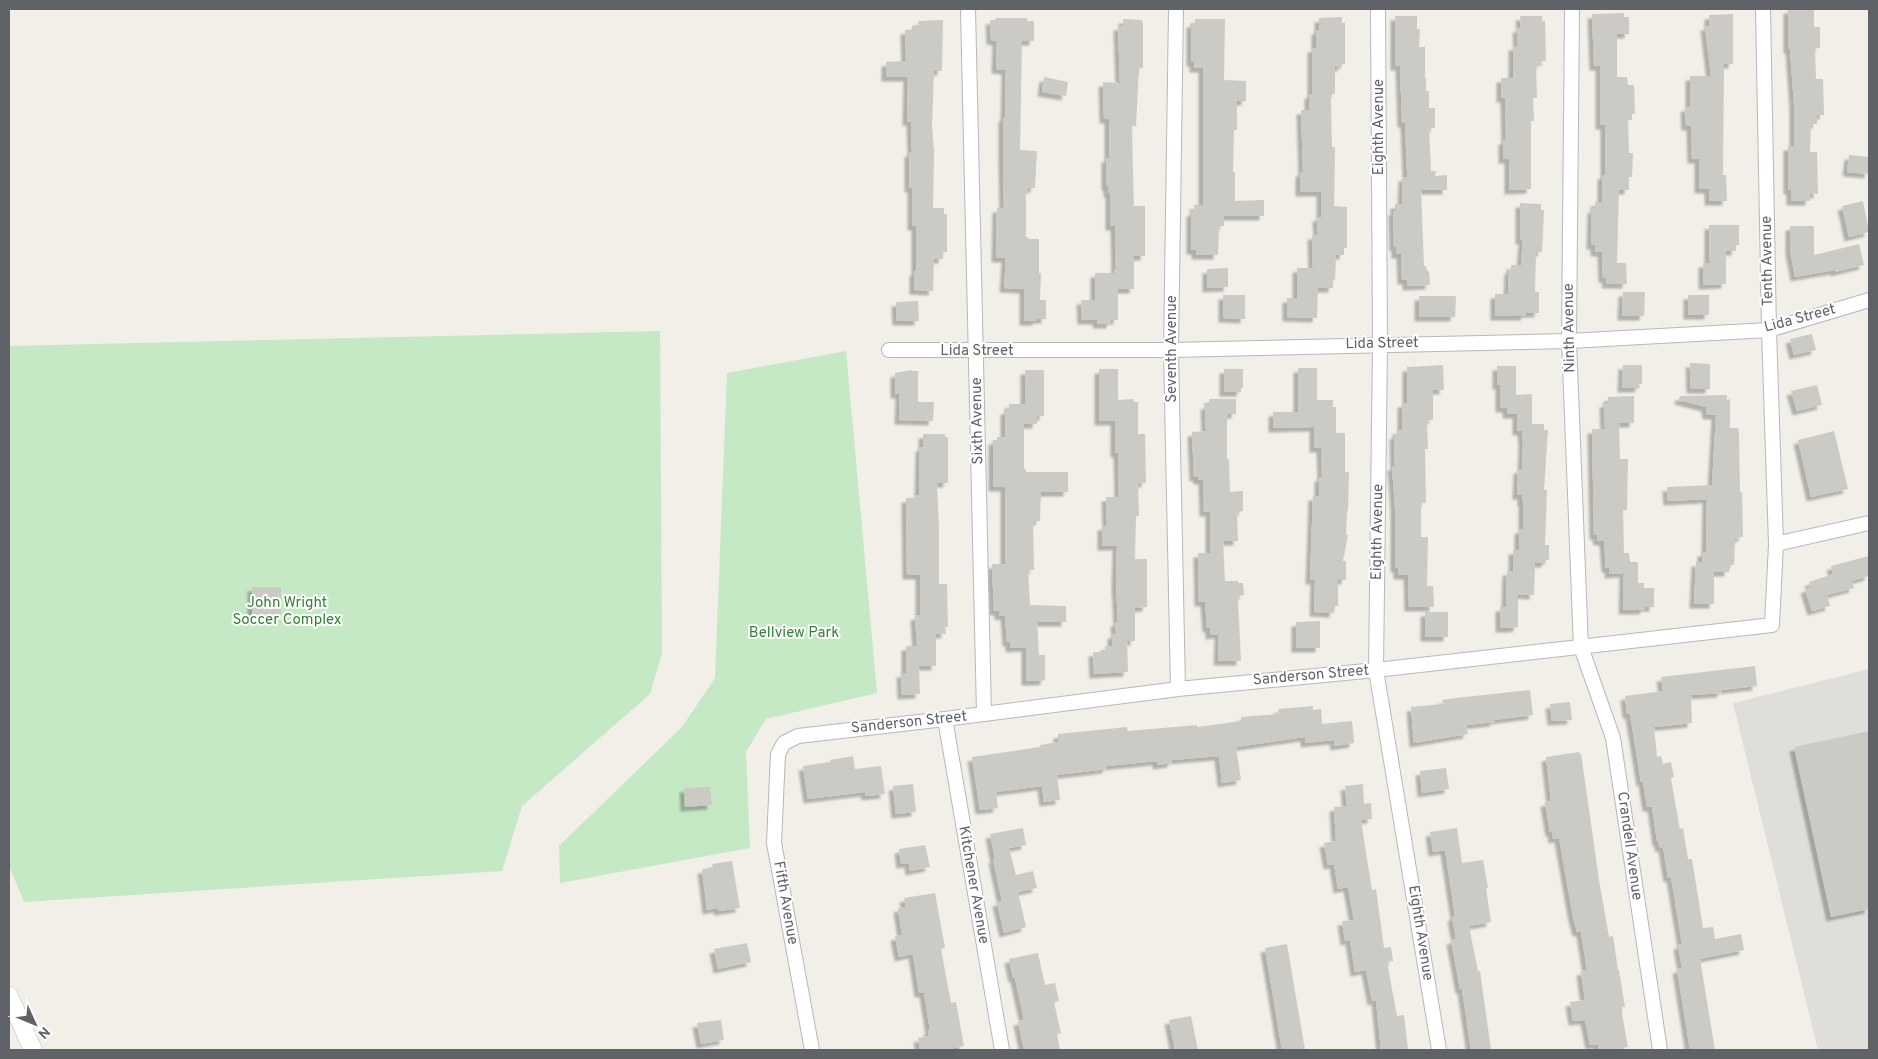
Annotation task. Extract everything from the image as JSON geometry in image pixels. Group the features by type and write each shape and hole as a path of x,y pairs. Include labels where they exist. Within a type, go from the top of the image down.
{"street":[{"name":"Sixth Avenue","path":"968,9 984,714"},
{"name":"Seventh Avenue","path":"1176,9 1171,350 1178,689"},
{"name":"Eighth Avenue","path":"1378,9 1380,344 1376,670 1439,1050"},
{"name":"Ninth Avenue","path":"1572,9 1569,341 1580,647"},
{"name":"Tenth Avenue","path":"1763,9 1769,330 1776,544"},
{"name":"Lida Street","path":"889,350 1171,350 1569,341 1769,330 1869,300"},
{"path":"1776,544 1869,523"},
{"name":"Sanderson Street","path":"778,754 784,743 798,736 1178,689 1376,670 1772,625 1776,544"},
{"name":"Crandell Avenue","path":"1580,647 1613,738 1660,1050"},
{"name":"Kitchener Avenue","path":"944,719 1002,1050"},
{"name":"Fifth Avenue","path":"778,754 774,843 812,1050"},
{"path":"9,996 33,1050"}],"shaded area":[{"path":"1869,669 1869,1050 1818,1050 1733,703"}],"green space":[{"name":"John Wright Soccer Complex","path":"660,331 662,653 650,694 522,806 502,871 24,902 9,866 9,346"},
{"name":"Bellview Park","path":"846,351 877,693 766,719 746,752 750,848 560,883 559,846 682,727 715,678 727,373"}],"building":[{"path":"1788,9 1814,9 1814,27 1820,27 1820,48 1815,48 1816,79 1823,79 1824,115 1817,115 1817,124 1811,124 1810,152 1817,152 1818,194 1810,193 1810,201 1791,201 1791,190 1788,190 1788,146 1794,146 1794,104 1790,49 1788,49"},
{"path":"1624,13 1624,17 1629,17 1629,34 1617,34 1617,77 1627,77 1628,85 1634,85 1635,114 1632,114 1632,120 1628,120 1629,153 1633,153 1632,177 1629,177 1629,190 1619,190 1617,263 1626,263 1627,284 1607,284 1606,278 1603,278 1602,252 1595,252 1595,245 1591,245 1592,208 1595,209 1595,202 1602,202 1602,175 1605,175 1605,125 1600,125 1600,66 1594,66 1592,14"},
{"path":"1733,14 1733,64 1724,64 1723,175 1726,175 1727,201 1709,201 1709,189 1699,189 1699,159 1692,159 1691,126 1686,126 1685,107 1690,107 1690,76 1711,76 1705,26 1709,26 1709,15"},
{"path":"1395,16 1417,16 1417,29 1420,29 1419,47 1425,47 1425,78 1426,91 1429,91 1429,108 1435,108 1435,128 1429,128 1431,171 1436,171 1435,176 1447,175 1447,190 1421,190 1424,266 1429,271 1430,285 1407,286 1407,280 1402,280 1401,254 1396,254 1396,246 1394,247 1393,211 1395,211 1395,204 1402,204 1403,177 1407,177 1405,123 1402,123 1400,66 1395,66"},
{"path":"1520,16 1542,16 1542,21 1545,21 1546,61 1541,61 1542,65 1536,65 1537,98 1533,98 1534,121 1531,121 1531,189 1509,190 1509,159 1503,159 1503,140 1506,140 1505,98 1501,98 1501,78 1513,78 1513,46 1518,46 1517,28 1521,28"},
{"path":"1342,17 1342,23 1345,23 1345,64 1342,64 1342,67 1335,67 1335,94 1332,94 1331,100 1332,147 1335,147 1334,206 1347,207 1347,248 1344,248 1344,255 1336,255 1333,288 1318,288 1317,318 1287,317 1287,298 1297,298 1297,268 1313,268 1312,235 1318,235 1317,217 1321,217 1321,192 1300,192 1300,172 1303,172 1301,110 1309,110 1309,94 1312,94 1312,48 1316,48 1316,30 1319,30 1319,18"},
{"path":"995,18 1027,18 1027,21 1034,21 1034,41 1022,41 1020,150 1037,151 1035,188 1028,188 1028,194 1026,194 1026,237 1028,239 1039,239 1040,300 1046,300 1046,319 1037,319 1037,321 1024,321 1024,289 1004,288 1006,258 996,258 997,208 1004,208 1003,117 1005,117 1006,70 996,69 997,41 991,40 990,20 996,20"},
{"path":"1123,19 1142,20 1143,24 1143,68 1139,68 1136,126 1132,126 1134,206 1145,206 1145,256 1134,256 1134,289 1118,289 1118,320 1111,320 1111,324 1098,324 1097,320 1082,320 1081,300 1095,300 1095,273 1114,273 1114,269 1116,269 1115,226 1110,226 1110,193 1108,193 1108,186 1106,186 1106,158 1109,158 1109,119 1104,119 1103,82 1120,83 1118,26 1123,26"},
{"path":"1195,19 1225,19 1224,80 1246,81 1246,101 1237,101 1237,130 1234,130 1233,172 1235,172 1235,201 1264,200 1264,216 1224,216 1224,226 1219,226 1218,255 1196,255 1196,250 1191,250 1191,212 1195,211 1194,205 1203,205 1203,68 1194,68 1194,62 1191,62 1191,23 1195,23"},
{"path":"943,20 942,71 934,71 932,125 934,152 933,208 944,208 944,214 947,214 947,252 943,252 943,259 934,259 933,291 914,290 916,226 912,226 912,188 909,188 909,152 912,152 911,121 907,122 908,77 886,77 886,62 906,61 905,30 912,30 912,26 919,26 918,21"},
{"path":"1044,77 1068,82 1066,96 1042,92"},
{"path":"1849,155 1869,157 1869,174 1847,172"},
{"path":"1863,201 1869,232 1849,237 1842,206"},
{"path":"1520,203 1541,204 1541,210 1544,210 1542,252 1536,252 1535,292 1539,292 1539,313 1526,313 1525,316 1495,316 1495,294 1508,294 1509,269 1511,270 1511,265 1521,265 1523,240 1520,240"},
{"path":"1709,225 1739,225 1739,245 1736,245 1736,251 1726,251 1726,284 1703,285 1703,263 1709,263"},
{"path":"1790,226 1814,226 1814,255 1859,244 1864,265 1835,272 1835,270 1795,277 1790,250"},
{"path":"1228,268 1228,287 1207,288 1207,269"},
{"path":"1623,292 1645,292 1644,316 1622,316"},
{"path":"1223,295 1245,295 1245,319 1223,318"},
{"path":"1688,295 1709,295 1709,315 1688,315"},
{"path":"1419,296 1456,296 1455,317 1419,317"},
{"path":"918,301 919,321 897,321 896,302"},
{"path":"1812,334 1816,350 1794,355 1790,339"},
{"path":"1690,363 1710,364 1710,389 1691,389"},
{"path":"1443,365 1444,390 1433,390 1433,420 1427,420 1428,449 1425,449 1426,503 1421,503 1421,537 1428,537 1427,586 1433,586 1434,607 1409,607 1408,575 1398,575 1398,568 1395,568 1395,507 1392,466 1395,466 1394,435 1397,435 1397,430 1402,430 1402,403 1407,403 1407,367"},
{"path":"1623,365 1642,365 1642,384 1639,384 1640,388 1622,388"},
{"path":"1497,366 1516,366 1516,395 1532,394 1532,424 1544,424 1544,430 1548,430 1544,490 1547,490 1545,545 1549,545 1549,560 1546,560 1546,563 1535,563 1534,595 1518,594 1518,627 1513,628 1500,628 1500,607 1506,607 1507,571 1513,571 1513,550 1519,550 1519,529 1523,529 1522,495 1517,495 1518,469 1522,469 1523,442 1522,431 1517,431 1517,414 1507,414 1507,408 1500,408 1500,385 1497,385"},
{"path":"1298,368 1317,368 1317,400 1333,400 1333,407 1336,407 1336,433 1345,433 1345,472 1349,472 1346,535 1348,535 1343,561 1346,561 1346,580 1338,580 1338,606 1335,606 1334,613 1314,612 1315,580 1310,580 1313,496 1319,496 1319,477 1322,477 1321,448 1314,448 1314,427 1273,428 1273,412 1298,412"},
{"path":"1099,369 1118,369 1118,400 1133,399 1134,402 1138,402 1138,434 1145,434 1146,483 1138,483 1139,516 1136,516 1135,559 1147,559 1147,607 1135,608 1135,641 1127,641 1128,672 1094,674 1093,652 1105,652 1105,646 1112,646 1112,634 1116,634 1115,622 1118,622 1117,546 1102,546 1102,526 1107,526 1106,497 1119,497 1118,453 1115,453 1115,421 1099,421"},
{"path":"1224,369 1243,369 1243,388 1241,388 1241,392 1224,392"},
{"path":"912,370 918,371 918,402 934,402 933,421 899,420 900,394 895,394 895,373"},
{"path":"1025,370 1044,370 1044,416 1037,416 1037,424 1024,424 1024,469 1026,469 1026,472 1068,472 1068,492 1041,492 1040,521 1033,521 1034,570 1028,570 1030,605 1066,606 1066,622 1037,622 1039,655 1045,655 1045,680 1041,681 1026,681 1026,647 1010,648 1010,642 1007,642 1005,615 999,616 999,611 994,611 992,564 1005,564 1005,487 993,487 993,440 997,440 997,437 1005,437 1005,410 1009,410 1009,404 1025,404"},
{"path":"1817,385 1822,405 1797,411 1791,391"},
{"path":"1727,395 1727,400 1730,399 1730,428 1738,428 1739,433 1743,537 1735,540 1734,565 1729,565 1729,572 1714,572 1714,604 1694,604 1696,562 1702,562 1702,552 1706,552 1707,499 1668,501 1667,487 1712,485 1716,415 1707,415 1706,407 1679,400 1680,396"},
{"path":"1634,396 1634,423 1619,423 1620,459 1628,459 1627,510 1623,510 1624,553 1629,553 1630,562 1638,562 1638,583 1644,583 1644,588 1654,588 1654,607 1645,607 1644,610 1623,610 1624,573 1609,574 1609,568 1606,568 1604,541 1598,541 1597,535 1594,535 1592,429 1605,429 1604,403 1608,403 1608,397"},
{"path":"1209,399 1236,399 1236,414 1228,414 1227,418 1227,459 1229,459 1230,492 1243,491 1243,511 1237,512 1238,541 1223,541 1225,581 1243,583 1244,595 1239,596 1238,601 1241,661 1218,661 1219,634 1210,635 1210,628 1207,628 1205,602 1199,602 1198,553 1210,553 1210,512 1204,512 1203,480 1198,480 1198,477 1194,477 1192,432 1206,431 1205,405 1209,405"},
{"path":"1834,431 1848,489 1811,497 1798,440"},
{"path":"923,434 945,434 945,437 948,437 948,483 937,483 939,584 947,584 948,627 945,627 946,634 936,634 936,666 919,666 920,694 902,695 901,673 906,673 906,646 917,646 915,616 920,615 920,575 907,575 906,498 915,498 914,495 919,495 920,447 923,447"},
{"path":"1869,556 1869,576 1852,581 1854,588 1827,595 1830,606 1812,611 1805,589 1811,587 1809,582 1833,574 1831,566"},
{"path":"252,587 281,587 281,618 252,619"},
{"path":"1425,612 1448,612 1448,637 1425,637"},
{"path":"1320,621 1320,648 1296,648 1296,622"},
{"path":"1755,666 1757,686 1721,690 1722,693 1691,695 1692,723 1654,727 1657,757 1661,756 1663,764 1671,762 1674,777 1671,778 1679,825 1680,829 1683,828 1688,859 1692,859 1703,928 1713,927 1715,939 1741,934 1744,950 1700,959 1715,1050 1690,1050 1677,969 1682,968 1678,945 1682,944 1671,877 1668,878 1663,847 1660,848 1657,841 1652,807 1647,807 1630,714 1627,714 1625,696 1663,691 1661,677"},
{"path":"1530,690 1533,715 1466,725 1468,734 1414,743 1411,707 1443,704 1442,700 1456,698"},
{"path":"1570,702 1572,720 1552,721 1550,704"},
{"path":"1313,706 1313,710 1321,709 1322,724 1352,721 1354,743 1335,746 1334,740 1305,743 1305,737 1236,747 1241,780 1222,783 1219,756 1172,760 1172,763 1157,765 1157,761 1107,766 1107,769 1057,775 1060,800 1044,802 1042,786 996,792 998,808 980,810 972,757 1040,747 1040,745 1058,742 1058,734 1127,727 1128,731 1197,725 1197,727 1241,721 1241,717 1279,714 1278,709"},
{"path":"1869,731 1869,909 1831,917 1794,747"},
{"path":"1579,752 1579,754 1581,753 1609,937 1613,936 1625,1007 1622,1007 1622,1014 1628,1047 1608,1050 1599,1050 1598,1044 1590,1045 1585,1020 1573,1021 1570,1002 1585,1000 1581,971 1587,970 1581,932 1577,932 1573,917 1559,838 1553,839 1552,832 1550,832 1545,802 1551,801 1546,757"},
{"path":"853,756 855,769 881,766 885,794 866,796 865,792 808,799 803,766"},
{"path":"1446,768 1449,789 1422,793 1420,771"},
{"path":"913,784 916,812 896,814 893,786"},
{"path":"1363,784 1364,804 1371,803 1372,819 1361,820 1372,890 1376,889 1384,948 1391,947 1393,961 1387,962 1397,1016 1404,1015 1408,1050 1381,1050 1376,1000 1372,1001 1366,970 1355,972 1350,940 1345,941 1342,921 1354,920 1348,887 1338,889 1334,864 1328,865 1324,843 1336,841 1334,807 1347,806 1345,786"},
{"path":"710,787 712,805 685,807 684,788"},
{"path":"1023,828 1026,845 1009,848 1016,875 1033,871 1037,888 1018,892 1026,927 1004,933 997,902 1002,901 990,834"},
{"path":"1457,828 1462,863 1483,860 1488,888 1486,888 1491,922 1469,926 1478,971 1480,971 1491,1050 1471,1050 1462,989 1460,989 1451,940 1456,939 1452,917 1455,916 1445,850 1433,852 1430,832"},
{"path":"925,845 930,867 910,871 909,863 901,864 899,849"},
{"path":"732,861 740,908 719,911 718,908 707,910 702,869 713,868 712,864"},
{"path":"935,893 945,948 941,949 951,1003 956,1002 964,1046 943,1050 920,1050 918,1038 929,1036 928,1031 930,1030 924,993 919,993 913,954 899,957 895,936 902,935 898,908 906,907 904,898"},
{"path":"747,943 751,962 718,969 714,949"},
{"path":"1287,944 1305,1050 1282,1050 1265,948"},
{"path":"1038,953 1045,985 1055,983 1059,1001 1054,1002 1061,1033 1057,1034 1060,1050 1024,1050 1018,1021 1024,1020 1009,959"},
{"path":"1191,1016 1198,1050 1175,1050 1169,1020"},
{"path":"721,1020 724,1040 701,1044 697,1023"}]}
